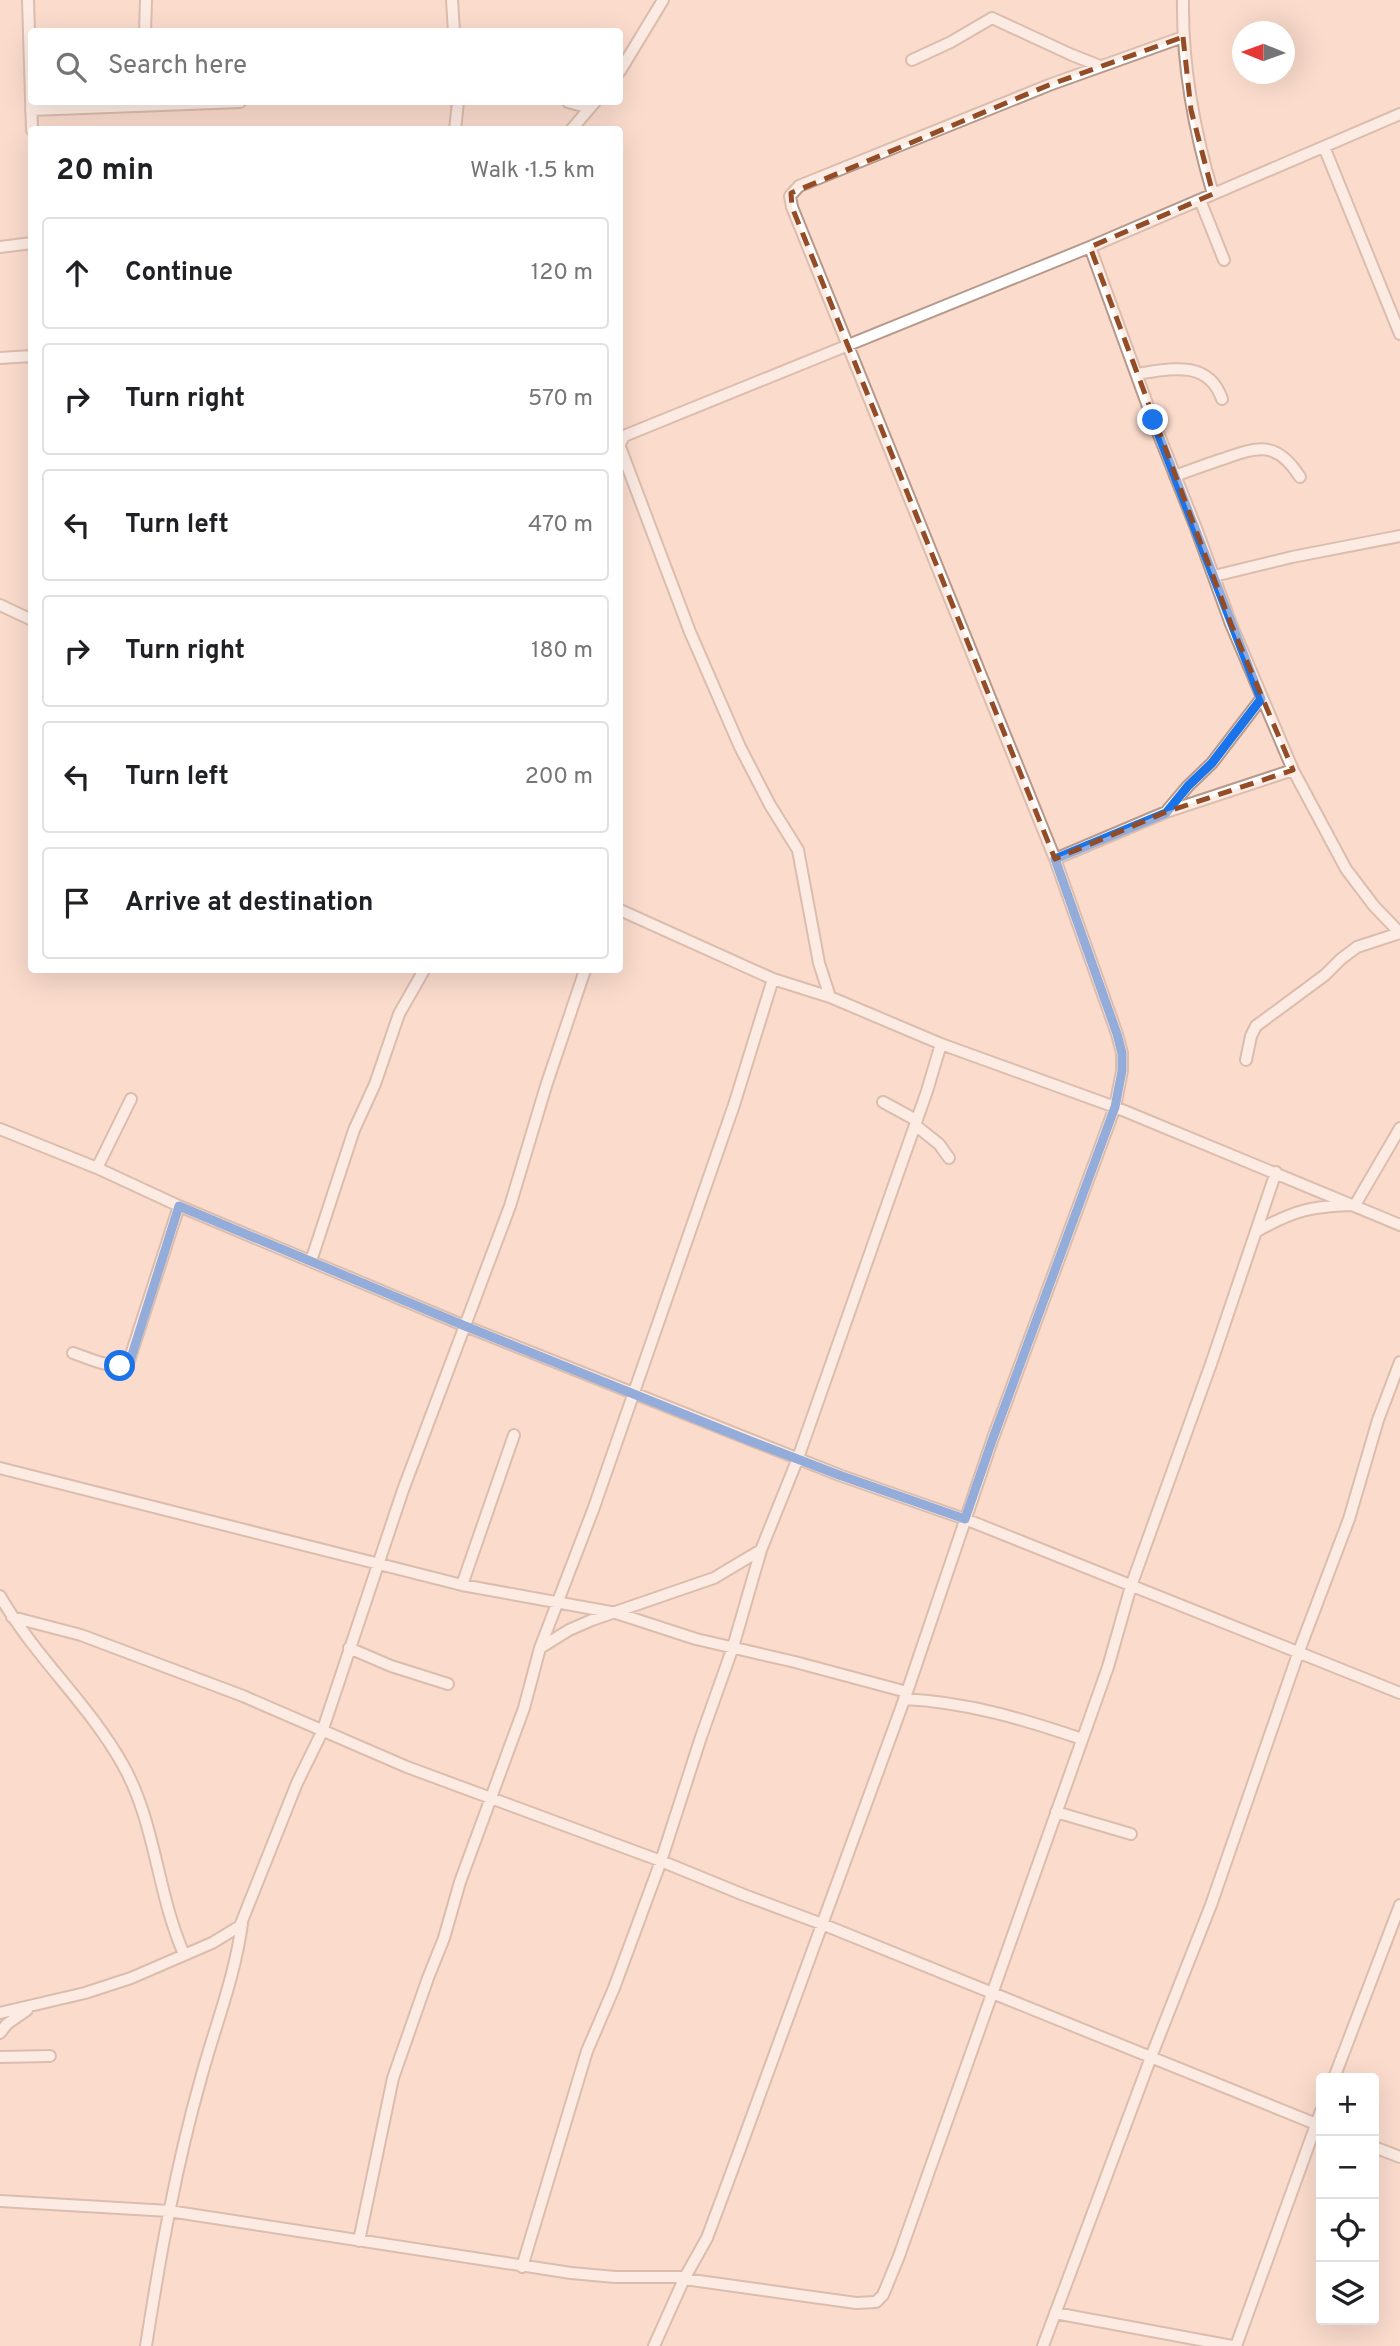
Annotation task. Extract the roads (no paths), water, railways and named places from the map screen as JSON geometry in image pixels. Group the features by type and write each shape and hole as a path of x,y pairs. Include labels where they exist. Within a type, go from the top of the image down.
{"street":[{"path":"28,0 29,28"},
{"path":"145,28 146,0"},
{"path":"452,0 454,28"},
{"path":"623,66 663,0"},
{"path":"1183,0 1183,37 1191,110 1213,194"},
{"path":"912,60 951,42 992,18 1100,66"},
{"path":"654,2346 706,2238 729,2179 906,1695 993,1438 1115,1107 1122,1071 1122,1053 1055,859 792,207 790,196 794,190 861,160 1100,66 1183,37"},
{"path":"31,105 32,126"},
{"path":"31,110 124,105"},
{"path":"455,126 458,105"},
{"path":"575,126 593,105"},
{"path":"623,438 1090,247 1400,114"},
{"path":"1324,147 1400,334"},
{"path":"1200,200 1224,260"},
{"path":"0,247 28,244"},
{"path":"1090,247 1213,576 1261,699 1293,770 1346,869 1374,906 1400,933 1357,947 1340,959 1325,975 1256,1026 1246,1060"},
{"path":"0,358 28,356"},
{"path":"1137,374 1169,369 1199,372 1211,378 1222,399"},
{"path":"1175,476 1246,450 1262,448 1281,454 1300,477"},
{"path":"623,453 690,632 740,747 770,804 799,850 819,964 830,997"},
{"path":"1213,576 1400,536"},
{"path":"0,605 28,618"},
{"path":"1166,813 1212,763 1261,699"},
{"path":"1055,859 1166,813 1293,770"},
{"path":"623,911 773,979 830,997 941,1044 1115,1107 1400,1224"},
{"path":"310,1261 354,1130 375,1084 399,1014 422,973"},
{"path":"0,2013 85,1993 131,1978 212,1943 240,1926 297,1783 322,1732 402,1490 510,1206 554,1059 585,973"},
{"path":"359,2241 393,2078 444,1938 460,1882 524,1708 540,1648 734,1105 773,979"},
{"path":"522,2267 587,2051 614,1988 661,1861 733,1647 761,1550 798,1458 916,1123 941,1044"},
{"path":"97,1168 131,1099"},
{"path":"883,1102 916,1123 939,1144 949,1158"},
{"path":"1355,1206 1400,1128"},
{"path":"0,1129 465,1326 798,1458 965,1519 1400,1693"},
{"path":"0,2201 169,2211 522,2267 615,2277 685,2278 856,2303 880,2300 899,2256 1108,1667 1131,1586 1276,1172"},
{"path":"73,1353 116,1366 130,1361 179,1206"},
{"path":"1257,1231 1299,1210 1321,1206 1355,1206"},
{"path":"1043,2346 1211,1905 1299,1651 1345,1531 1378,1420 1400,1362"},
{"path":"462,1585 514,1435"},
{"path":"0,1468 462,1585 616,1613 696,1639 906,1695 1019,1718 1082,1739"},
{"path":"540,1648 592,1620 713,1578 761,1550"},
{"path":"0,1596 12,1618 86,1709 124,1766 146,1824 171,1921 184,1954"},
{"path":"12,1618 81,1635 263,1704 322,1732 490,1800 661,1861 822,1924 1316,2124"},
{"path":"349,1648 391,1666 448,1684"},
{"path":"1056,1812 1131,1834"},
{"path":"1336,2073 1400,1905"},
{"path":"146,2346 180,2156 238,1957 243,1919"},
{"path":"0,2033 7,2024 33,2006"},
{"path":"0,2057 50,2056"},
{"path":"1055,2312 1234,2346 1316,2133"},
{"path":"1379,2149 1400,2157"}]}
